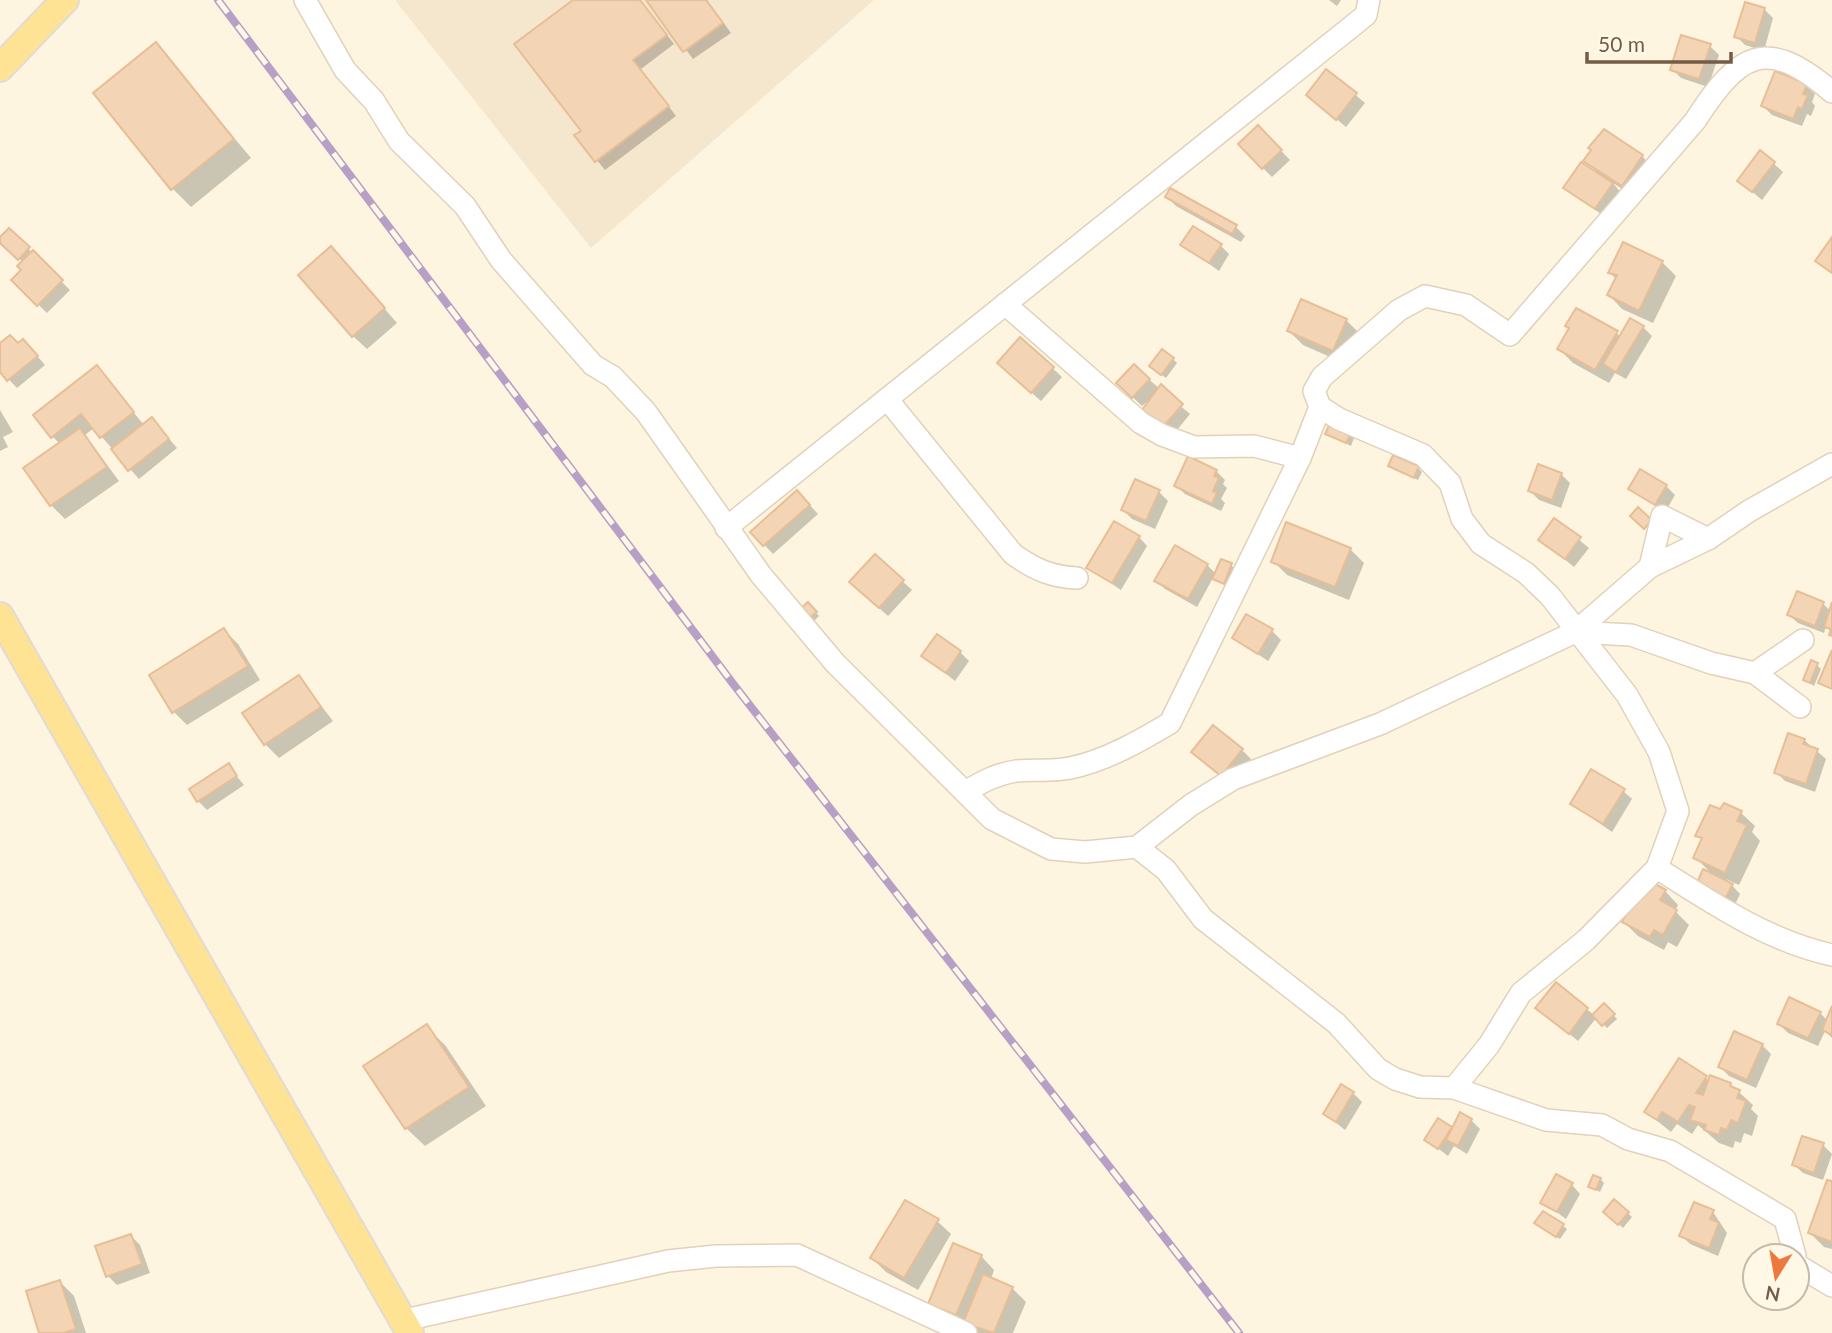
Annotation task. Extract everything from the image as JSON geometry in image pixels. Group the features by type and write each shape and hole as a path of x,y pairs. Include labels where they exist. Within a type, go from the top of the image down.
{"main road":[{"path":"0,68 65,0"},
{"path":"0,616 106,806 407,1326"}],"street":[{"path":"305,0 345,69 374,101 399,141 465,206 501,260 593,365 613,377 646,412 726,528 835,663 992,819 1051,849 1085,852 1137,847 1191,805 1233,779 1380,724 1575,632 1650,567 1708,539 1749,511 1832,464"},
{"path":"726,528 1366,15 1369,0"},
{"path":"1454,1088 1489,1045 1521,993 1586,940 1657,868 1678,811 1659,752 1627,695 1575,632 1550,596 1526,573 1481,544 1462,519 1450,483 1423,455 1339,419 1320,407 1314,391 1322,376 1399,310 1425,296 1466,305 1510,335 1695,121 1721,81 1753,58 1766,56 1781,59 1809,73 1832,92"},
{"path":"1005,304 1141,423 1162,435 1194,447 1254,446 1300,458"},
{"path":"887,399 1013,554 1045,573 1077,578"},
{"path":"965,792 992,776 1018,771 1046,772 1073,768 1142,740 1170,723 1300,458 1320,407"},
{"path":"1650,567 1662,516 1708,539"},
{"path":"1575,632 1631,635 1711,663 1755,673 1800,707"},
{"path":"1755,673 1803,640"},
{"path":"1137,847 1166,870 1203,919 1336,1023 1378,1069 1395,1079 1420,1087 1454,1088 1546,1120 1602,1125 1628,1139 1670,1151 1785,1219 1791,1242"},
{"path":"1657,868 1728,915 1815,951 1832,955"},
{"path":"407,1326 667,1261 716,1256 797,1255 966,1333"},
{"path":"1811,1273 1832,1286"}],"shaded area":[{"path":"395,0 874,0 591,248"}],"building":[{"path":"573,0 640,0 667,35 633,60 669,106 595,162 574,135 581,131 514,44"},
{"path":"646,0 706,0 723,23 683,52"},
{"path":"1745,2 1765,8 1755,43 1734,37"},
{"path":"1681,35 1711,44 1699,79 1670,70"},
{"path":"156,42 234,139 171,190 93,93"},
{"path":"1326,69 1357,93 1336,120 1306,95"},
{"path":"1775,71 1807,84 1803,94 1808,95 1802,109 1798,107 1793,119 1761,106"},
{"path":"1258,125 1282,150 1262,169 1238,144"},
{"path":"1604,129 1643,155 1622,186 1583,161 1591,150 1588,148"},
{"path":"1760,150 1775,162 1752,192 1737,181"},
{"path":"1581,162 1613,183 1595,209 1563,188"},
{"path":"1170,188 1237,225 1232,234 1165,197"},
{"path":"1193,226 1222,244 1209,263 1180,245"},
{"path":"9,228 30,247 18,260 0,243 0,237"},
{"path":"1832,237 1832,273 1815,261"},
{"path":"1623,242 1663,261 1639,311 1607,295 1617,275 1608,273"},
{"path":"331,246 385,308 352,337 298,275"},
{"path":"33,250 63,280 37,306 11,280 21,270 17,266"},
{"path":"1301,299 1347,319 1333,351 1287,331"},
{"path":"1576,308 1618,331 1595,370 1557,349 1569,328 1565,326"},
{"path":"1630,318 1644,326 1616,372 1603,364"},
{"path":"10,335 18,343 23,339 38,356 7,381 0,372 0,343"},
{"path":"1020,337 1054,367 1031,393 997,363"},
{"path":"1162,349 1174,358 1161,375 1149,366"},
{"path":"1134,364 1150,379 1132,398 1116,383"},
{"path":"97,365 134,412 100,438 81,414 51,438 33,415"},
{"path":"1161,384 1183,404 1163,427 1142,410"},
{"path":"152,417 169,439 128,471 111,449"},
{"path":"1330,423 1351,433 1346,443 1325,434"},
{"path":"80,428 107,467 50,506 23,468"},
{"path":"1393,455 1419,466 1414,478 1388,466"},
{"path":"1188,456 1217,470 1214,476 1219,478 1213,491 1217,493 1212,504 1174,486"},
{"path":"1538,464 1562,473 1552,500 1528,491"},
{"path":"1640,469 1667,485 1655,505 1628,489"},
{"path":"1135,479 1160,490 1146,521 1121,510"},
{"path":"797,490 810,505 763,546 750,532"},
{"path":"1638,507 1652,520 1644,529 1630,516"},
{"path":"1554,518 1581,537 1565,559 1538,540"},
{"path":"1114,521 1140,536 1112,583 1086,568"},
{"path":"1286,522 1351,548 1335,587 1271,562"},
{"path":"1175,545 1208,564 1188,599 1154,581"},
{"path":"875,554 904,580 879,608 849,582"},
{"path":"1221,559 1232,563 1224,584 1212,579"},
{"path":"1797,591 1824,602 1815,626 1787,615"},
{"path":"808,602 817,612 807,620 798,611"},
{"path":"1832,602 1832,636 1829,635 1831,629 1824,627"},
{"path":"1246,614 1273,629 1258,654 1232,638"},
{"path":"224,628 248,666 172,713 149,675"},
{"path":"937,634 961,651 946,673 921,656"},
{"path":"1832,650 1832,689 1818,683"},
{"path":"1811,660 1818,663 1810,683 1803,680"},
{"path":"299,675 321,707 264,745 242,713"},
{"path":"1213,725 1243,749 1221,776 1191,752"},
{"path":"1788,733 1805,739 1803,744 1818,749 1806,784 1774,773"},
{"path":"229,763 237,776 197,802 189,789"},
{"path":"1591,769 1625,789 1603,824 1570,804"},
{"path":"1724,803 1742,811 1737,821 1747,825 1725,873 1693,858 1702,838 1695,836 1710,805 1720,809"},
{"path":"1703,869 1733,884 1725,899 1696,885"},
{"path":"1646,879 1666,890 1660,900 1677,910 1663,935 1654,930 1650,937 1622,922"},
{"path":"1556,982 1588,1008 1569,1034 1535,1008"},
{"path":"1789,997 1821,1012 1808,1038 1777,1024"},
{"path":"1604,1003 1615,1014 1602,1026 1592,1015"},
{"path":"1832,1006 1832,1035 1822,1030"},
{"path":"427,1024 469,1087 405,1129 363,1066"},
{"path":"1734,1031 1763,1044 1747,1080 1718,1067"},
{"path":"1679,1058 1707,1076 1696,1093 1703,1095 1710,1075 1731,1083 1730,1086 1740,1090 1737,1098 1746,1101 1738,1123 1731,1120 1727,1130 1721,1128 1719,1135 1704,1130 1706,1125 1690,1120 1695,1107 1689,1105 1678,1122 1662,1112 1657,1120 1644,1112"},
{"path":"1341,1084 1354,1092 1336,1122 1323,1114"},
{"path":"1460,1112 1472,1119 1458,1146 1446,1140"},
{"path":"1438,1118 1452,1127 1438,1149 1424,1140"},
{"path":"1802,1136 1824,1143 1814,1173 1792,1165"},
{"path":"1556,1174 1573,1183 1557,1212 1540,1203"},
{"path":"1593,1175 1601,1178 1596,1190 1588,1187"},
{"path":"1827,1180 1832,1181 1832,1242 1808,1233"},
{"path":"1614,1199 1629,1212 1618,1225 1603,1212"},
{"path":"905,1200 939,1219 904,1278 870,1258"},
{"path":"1694,1202 1714,1210 1710,1219 1719,1223 1709,1248 1679,1236"},
{"path":"1543,1211 1564,1224 1556,1237 1534,1223"},
{"path":"131,1234 142,1264 106,1277 95,1246"},
{"path":"953,1243 982,1255 956,1315 928,1304"},
{"path":"983,1274 1013,1287 994,1333 963,1323"},
{"path":"60,1280 76,1329 63,1333 39,1333 26,1291"}],"railway":[{"path":"218,0 734,685 1239,1333"}]}
